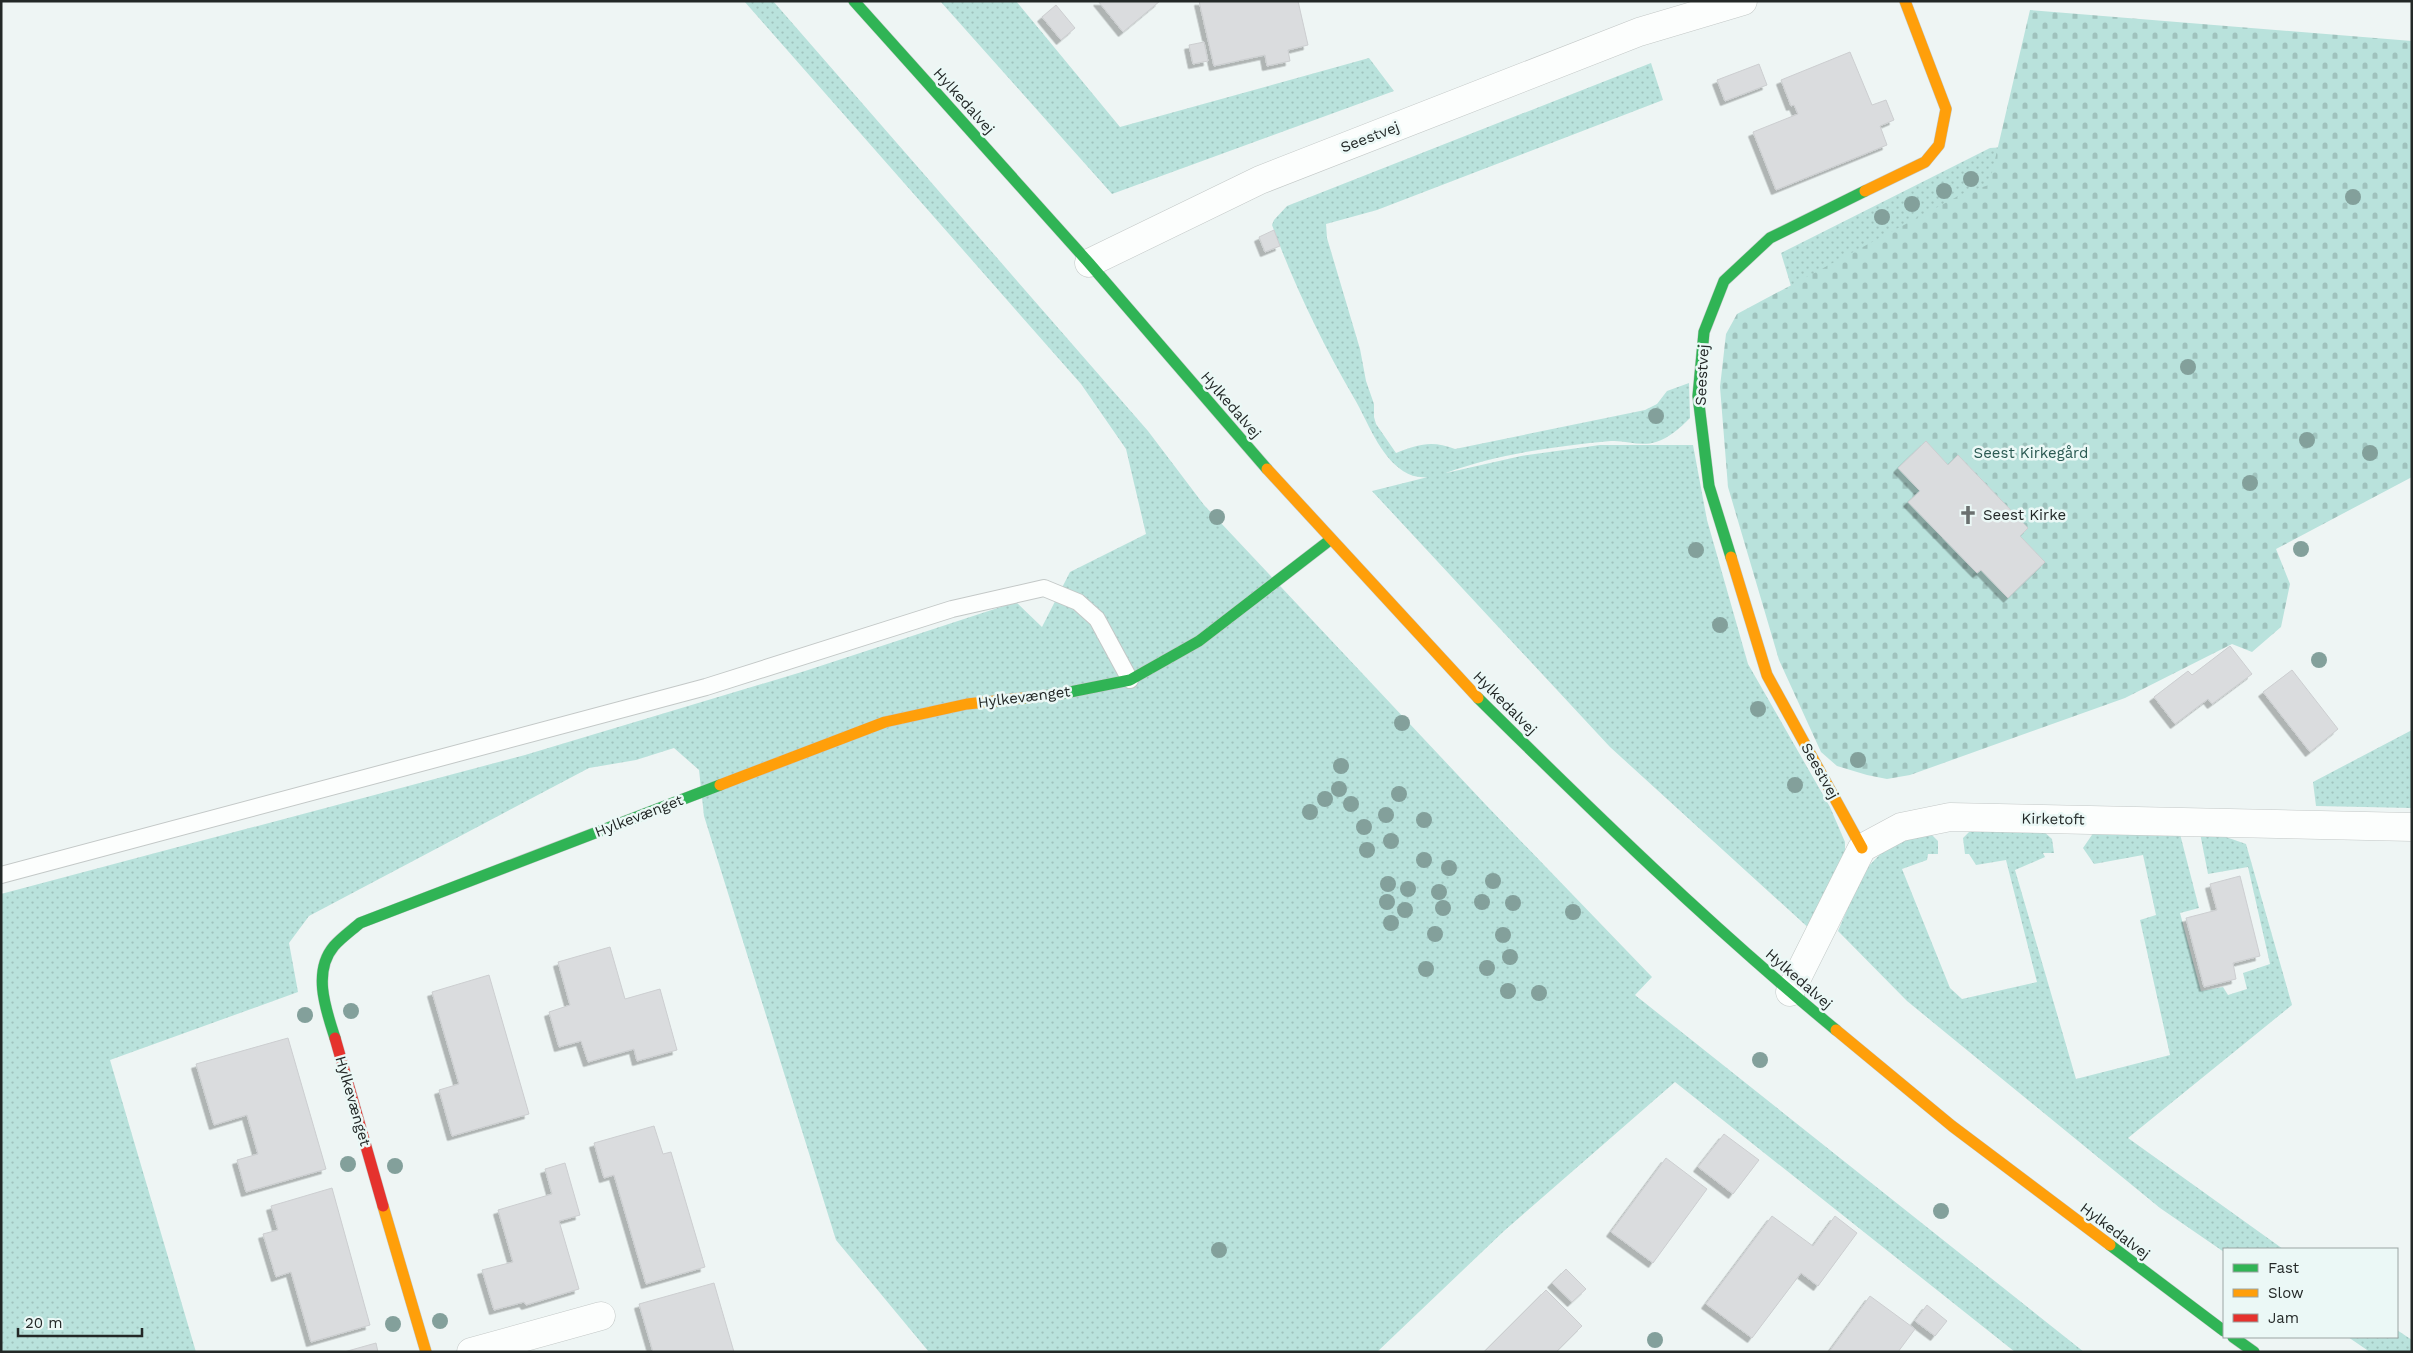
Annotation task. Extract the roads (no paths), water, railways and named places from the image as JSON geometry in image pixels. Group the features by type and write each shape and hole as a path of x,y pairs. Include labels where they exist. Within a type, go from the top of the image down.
{"street":[{"name":"Hylkedalvej","path":"854,1 1089,263 1330,540 1472,692 1604,824 1790,992 1952,1126 2223,1330"},
{"name":"Seestvej","path":"1089,263 1126,243 1260,180 1639,32 1744,1"},
{"name":"Seestvej","path":"1862,848 1766,675 1709,486 1698,396 1704,332 1724,282 1770,238 1925,162 1939,145 1946,109 1905,1"},
{"name":"Hylkevænget","path":"426,1352 324,1002 322,971 333,947 360,923 885,722 967,704 1060,694 1130,680 1199,641 1330,540"},
{"name":"Kirketoft","path":"1862,848 1901,827 1950,817 2412,827"},
{"path":"1790,992 1862,848"},
{"path":"471,1352 601,1316"},
{"path":"2234,1338 2254,1352"}],"lane":[{"path":"1,875 706,686 952,609 1044,588 1078,602 1096,619 1130,680"}],"place":[{"name":"Seest Kirke","path":"1968,515"}],"park label":[{"name":"Seest Kirkegård","path":"2031,453"}]}
